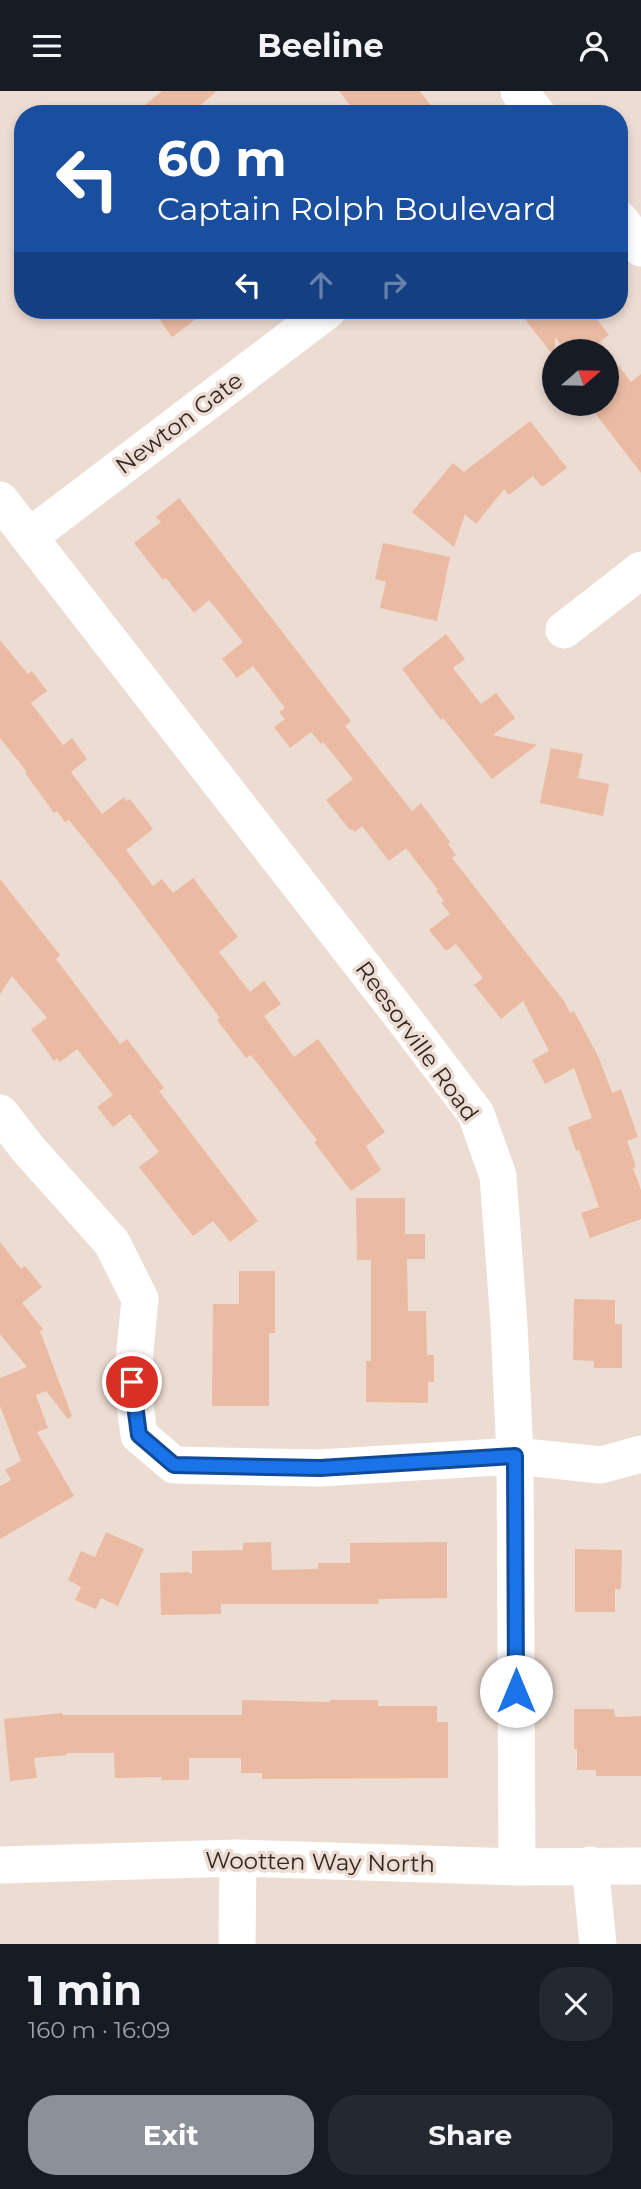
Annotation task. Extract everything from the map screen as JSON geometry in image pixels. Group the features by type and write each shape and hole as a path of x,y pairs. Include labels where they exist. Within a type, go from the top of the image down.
{"street":[{"path":"519,91 530,105"},
{"path":"628,231 641,248"},
{"name":"Newton Gate","path":"29,537 316,319"},
{"name":"Reesorville Road","path":"0,500 475,1114 498,1177 509,1324 515,1456 517,1867"},
{"path":"564,630 641,570"},
{"path":"0,1113 29,1150 112,1243 140,1299 132,1382 139,1435 174,1465 320,1468 515,1456 601,1465 641,1454"},
{"path":"237,1944 238,1858"},
{"name":"Wootten Way North","path":"0,1865 238,1858 517,1867 641,1866"},
{"path":"590,1865 598,1944"}],"building":[{"path":"162,91 217,91 201,105 145,105"},
{"path":"339,91 420,91 430,105 350,105"},
{"path":"159,319 196,319 172,337"},
{"path":"525,319 597,319 609,335 604,339 555,337 542,341"},
{"path":"620,368 631,382 641,374 641,473 598,417 620,417"},
{"path":"530,421 567,468 542,487 533,476 509,495 504,489 476,524 465,514 454,547 412,512 453,463 464,472"},
{"path":"179,498 351,721 345,726 412,811 421,803 450,842 448,844 456,855 452,858 564,1001 570,1013 574,1011 599,1058 612,1093 621,1089 638,1137 627,1141 641,1190 641,1219 590,1238 581,1213 599,1207 568,1127 592,1118 574,1068 545,1084 532,1060 549,1051 523,1001 501,1019 474,985 483,978 456,944 446,951 429,930 450,914 441,903 444,901 436,891 438,890 406,848 389,861 362,826 355,832 350,830 326,800 353,779 323,742 321,744 311,732 290,748 274,727 285,719 279,712 285,708 253,666 237,678 222,659 243,642 209,600 194,613 134,543 161,522 156,517"},
{"path":"383,543 450,557 437,621 380,608 386,582 375,579"},
{"path":"446,634 465,659 453,668 481,704 496,693 515,718 493,735 537,745 492,779 443,718 441,720 402,669"},
{"path":"0,640 28,674 32,671 47,691 31,703 63,745 72,738 87,759 71,772 102,814 124,797 126,801 130,799 153,829 126,850 153,886 162,879 173,893 193,878 238,937 219,952 250,992 264,981 281,1004 264,1016 294,1057 318,1039 385,1132 366,1146 381,1170 351,1191 314,1142 317,1140 251,1055 246,1058 217,1020 220,1018 117,880 69,820 65,822 57,811 54,813 0,738"},
{"path":"551,748 583,754 578,778 609,784 603,816 540,803"},
{"path":"0,879 60,955 56,959 120,1044 127,1039 164,1088 159,1091 258,1221 230,1242 213,1221 193,1236 139,1167 159,1152 130,1114 113,1127 97,1107 113,1095 77,1049 60,1062 57,1058 54,1061 31,1029 47,1018 12,976 0,994"},
{"path":"356,1198 405,1198 405,1234 425,1234 425,1259 407,1259 408,1311 426,1311 427,1355 434,1355 434,1382 428,1382 428,1403 366,1402 366,1361 371,1361 371,1260 357,1260"},
{"path":"0,1242 21,1269 25,1266 42,1287 22,1303 43,1329 40,1331 72,1416 68,1419 46,1391 36,1395 48,1428 37,1432 74,1496 0,1539 0,1486 11,1480 5,1470 21,1461 0,1406 0,1378 27,1367 0,1334"},
{"path":"239,1271 275,1271 275,1333 269,1333 269,1406 212,1406 213,1304 239,1304"},
{"path":"574,1299 615,1300 615,1324 622,1324 622,1368 594,1368 594,1361 573,1360"},
{"path":"106,1532 144,1549 118,1606 101,1598 96,1609 75,1600 81,1587 68,1580 81,1551 95,1557"},
{"path":"271,1542 272,1570 318,1569 318,1563 350,1563 350,1543 447,1542 447,1598 378,1599 379,1604 221,1604 221,1614 161,1615 160,1573 192,1574 192,1551 243,1550 243,1543"},
{"path":"575,1549 622,1550 621,1589 615,1589 615,1612 575,1612"},
{"path":"242,1700 378,1700 378,1706 437,1706 437,1722 448,1722 448,1778 262,1779 262,1773 241,1773 241,1758 189,1758 189,1780 161,1780 162,1777 115,1778 114,1753 66,1753 67,1755 34,1758 37,1778 10,1781 4,1719 62,1713 242,1715"},
{"path":"574,1709 614,1709 615,1717 641,1716 641,1776 596,1776 596,1770 577,1770"}],"route":[{"path":"132,1382 139,1435 174,1465 320,1468 515,1456 516,1691"}]}
